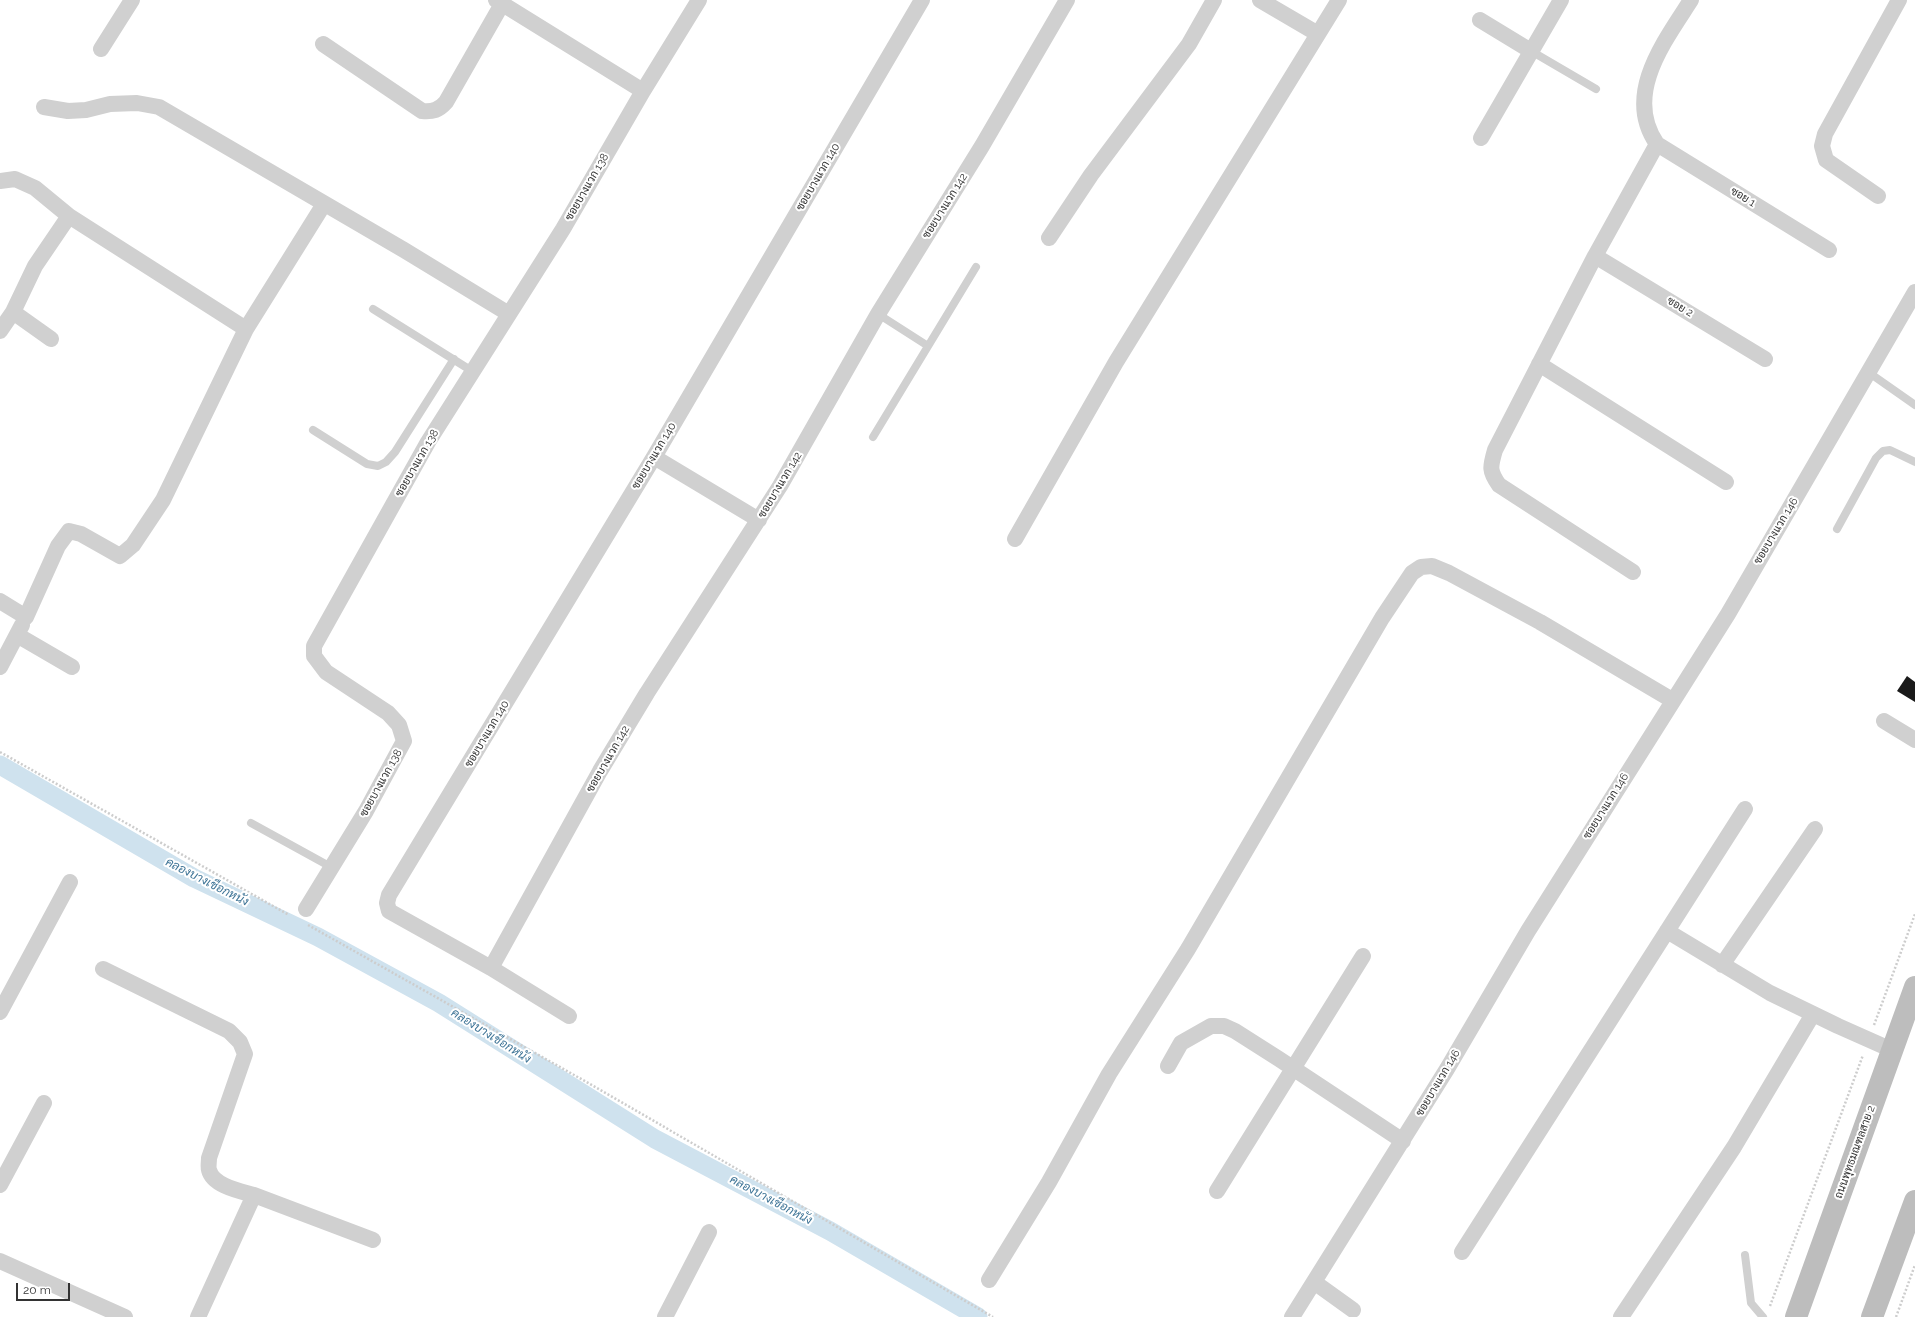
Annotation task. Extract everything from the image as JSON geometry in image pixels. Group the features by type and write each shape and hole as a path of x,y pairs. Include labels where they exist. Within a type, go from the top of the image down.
{"main road":[{"name":"ถนนพุทธมณฑลสาย 2","path":"1796,1317 1915,988"},
{"path":"1872,1317 1915,1202"}],"street":[{"path":"101,48 132,0"},
{"name":"ซอยบางแวก 138","path":"305,916 331,867 366,811 404,741 399,725 388,713 326,672 314,656 314,646 428,442 563,229 643,91 699,0"},
{"name":"ซอยบางแวก 140","path":"491,968 389,911 387,903 389,895 654,457 922,0"},
{"name":"ซอยบางแวก 142","path":"491,968 600,771 647,693 759,520 823,413 878,314 982,146 1067,0"},
{"path":"1049,238 1092,175 1190,44 1214,0"},
{"path":"1260,0 1318,34"},
{"path":"1015,538 1116,362 1339,0"},
{"path":"1481,138 1561,0"},
{"path":"1633,572 1499,486 1491,474 1490,465 1495,450 1538,364 1595,256 1657,144 1650,134 1646,118 1644,91 1647,77 1664,42 1691,0"},
{"path":"1878,196 1826,160 1822,146 1825,134 1899,0"},
{"path":"323,44 422,111 431,112 440,108 446,102 499,2 643,91"},
{"path":"1480,20 1532,51"},
{"path":"44,107 68,111 110,104 137,103 159,107 509,314"},
{"name":"ซอย 1","path":"1657,144 1829,250"},
{"path":"0,181 15,179 35,188 69,216 246,329"},
{"path":"0,667 26,617 58,546 69,531 81,534 120,556 133,546 163,500 246,329 324,204"},
{"path":"0,331 13,312 35,266 69,216"},
{"name":"ซอย 2","path":"1595,256 1765,359"},
{"name":"ซอยบางแวก 146","path":"1292,1317 1403,1141 1528,931 1672,700 1728,614 1915,292"},
{"path":"13,312 51,339"},
{"path":"1538,364 1726,482"},
{"path":"654,457 759,520"},
{"path":"989,1280 1049,1182 1109,1074 1188,949 1378,625 1412,573 1421,567 1432,566 1449,573 1540,622 1672,700"},
{"path":"0,601 26,617"},
{"path":"17,635 72,667"},
{"path":"1884,721 1915,740"},
{"path":"1462,1252 1745,809"},
{"path":"1722,965 1815,830"},
{"path":"0,1012 70,882"},
{"path":"1666,931 1770,993 1892,1050"},
{"path":"1217,1191 1363,956"},
{"path":"491,968 569,1016"},
{"path":"103,969 229,1031 240,1042 244,1054 209,1158 208,1170 212,1178 223,1184 373,1240"},
{"path":"1622,1317 1734,1146 1813,1014"},
{"path":"1168,1066 1181,1043 1199,1032 1215,1025 1224,1026 1235,1031 1403,1141"},
{"path":"0,1185 44,1103"},
{"path":"198,1317 254,1195"},
{"path":"665,1317 709,1232"},
{"path":"0,1262 124,1317"},
{"path":"1314,1282 1353,1310"}],"lane":[{"path":"1532,51 1596,89"},
{"path":"873,437 976,267"},
{"path":"373,309 472,371"},
{"path":"878,314 928,346"},
{"path":"313,430 367,464 378,466 386,462 395,452 454,359"},
{"path":"1868,372 1915,405"},
{"path":"1837,529 1876,458 1883,451 1890,450 1915,462"},
{"path":"251,823 331,867"},
{"path":"1745,1255 1750,1303 1763,1317"}],"path":[{"path":"0,752 291,916"},
{"path":"1769,1310 1915,914"},
{"path":"305,916 590,1084 993,1317"},
{"path":"1896,1317 1915,1265"}],"building":[{"path":"1907,676 1915,682 1915,702 1897,691"}],"waterway":[{"name":"คลองบางเชือกหนัง","path":"0,765 194,878 318,937 439,1003 655,1139 830,1231 978,1317"}]}
